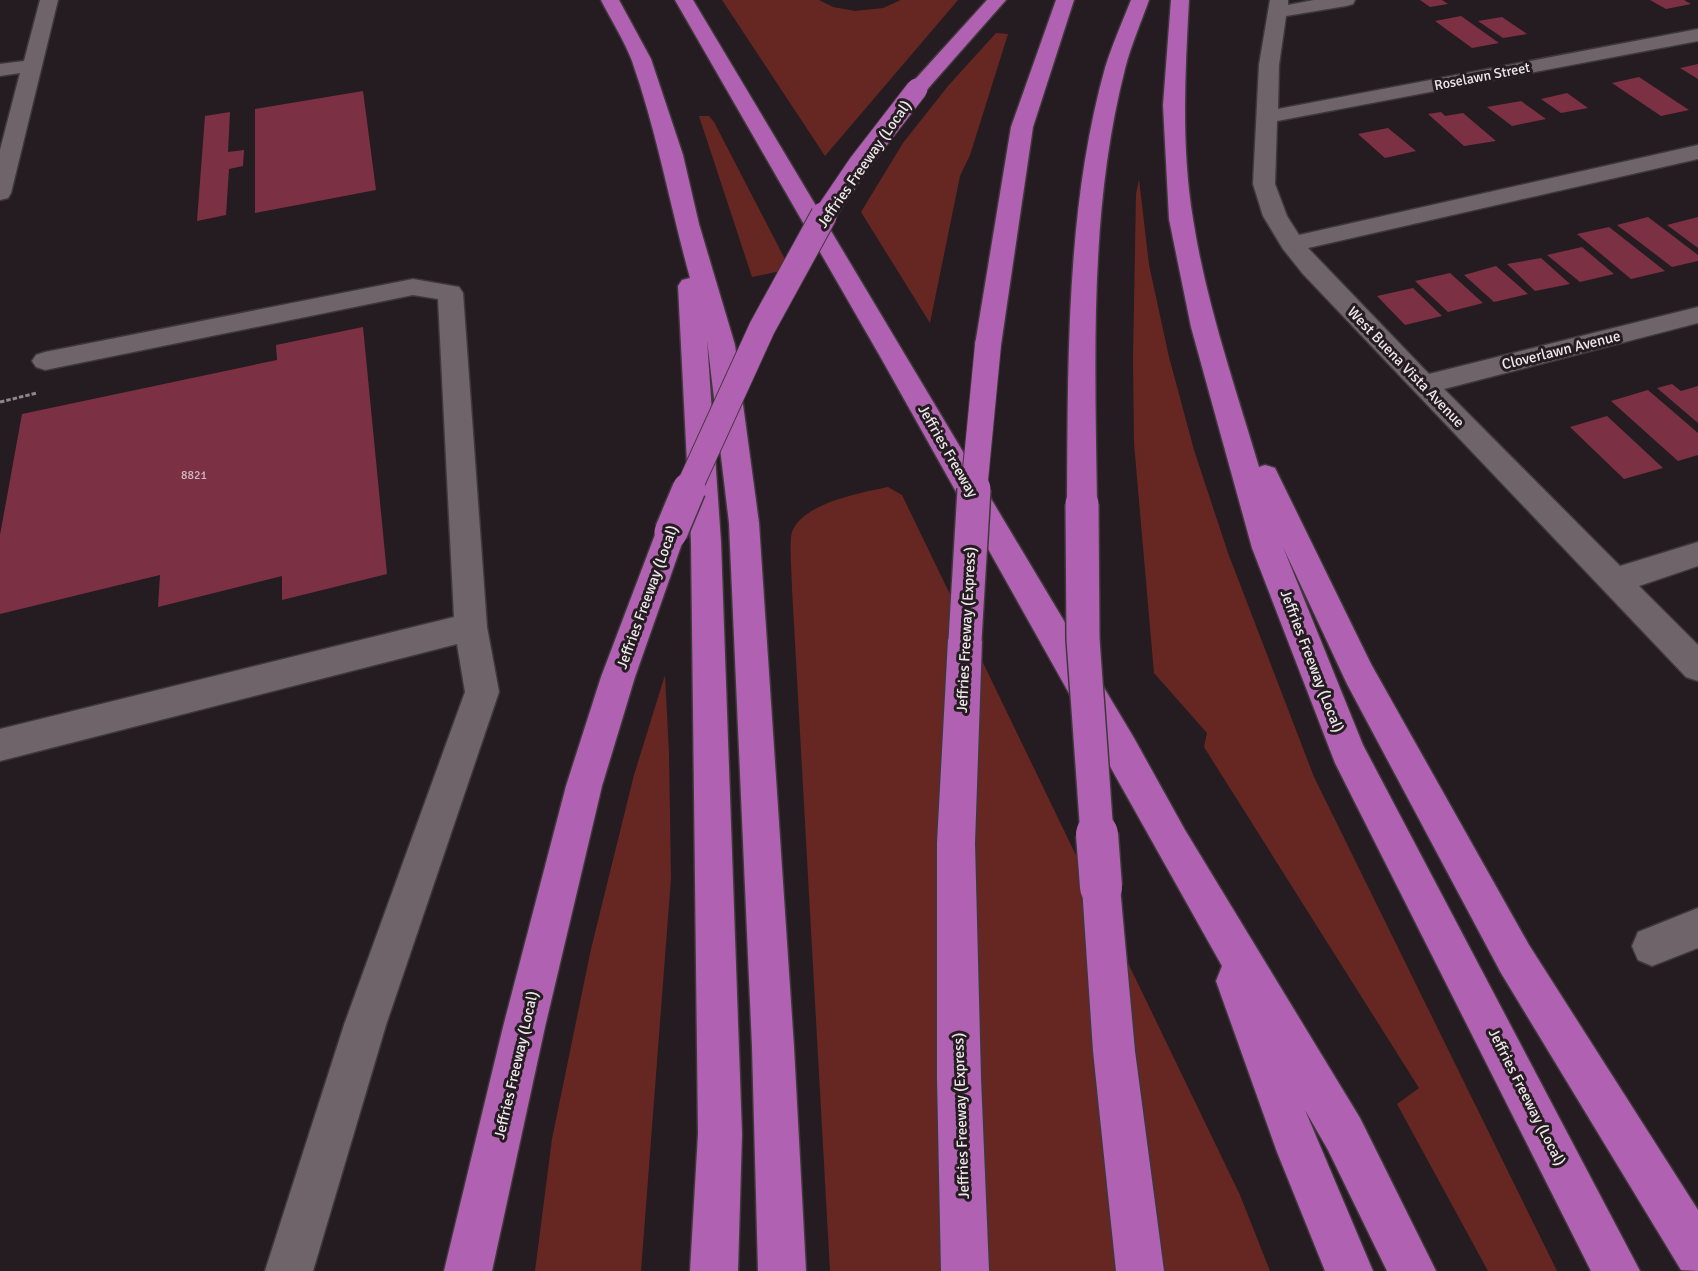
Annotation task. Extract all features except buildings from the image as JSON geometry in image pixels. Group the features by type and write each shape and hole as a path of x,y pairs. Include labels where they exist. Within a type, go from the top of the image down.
{"highway":[{"path":"610,0 641,59 672,155 687,224 722,345 744,523 773,1036 782,1271"},
{"name":"Jeffries Freeway","path":"684,0 888,347 1208,904"},
{"name":"Jeffries Freeway (Local)","path":"468,1271 524,1027 584,786 618,677 671,532 708,443 775,304 827,211 916,89 997,0"},
{"name":"Jeffries Freeway (Express)","path":"965,1271 959,1078 956,843 970,529 988,345 1022,127 1065,0"},
{"path":"1140,0 1114,75 1097,166 1081,355 1083,639 1115,1062 1140,1271"},
{"name":"Jeffries Freeway (Local)","path":"1180,0 1173,116 1181,219 1204,327 1268,548 1348,752 1616,1271"},
{"path":"687,224 706,542 720,1134 714,1271"},
{"path":"1204,327 1257,458 1359,674 1515,959 1698,1253"},
{"path":"1208,904 1299,1152 1349,1271"},
{"path":"1208,904 1344,1134 1412,1271"}],"street":[{"path":"0,193 7,139 31,66 49,0"},
{"path":"1278,6 1346,0"},
{"name":"West Buena Vista Avenue","path":"1278,6 1269,65 1264,184 1275,216 1292,244 1312,269 1423,385 1698,667"},
{"name":"Roselawn Street","path":"1267,117 1698,35"},
{"path":"0,70 31,66"},
{"path":"1292,244 1698,152"},
{"path":"45,361 413,287 450,293 471,627 482,692 365,1025 288,1271"},
{"name":"Cloverlawn Avenue","path":"1423,385 1698,315"},
{"path":"1614,581 1698,554"},
{"path":"0,745 471,627"},
{"path":"1652,945 1698,928"}],"path":[{"path":"0,402 38,393"}],"shaded area":[{"path":"722,0 819,0 833,7 855,11 883,8 901,0 958,0 825,156"},
{"path":"996,33 1008,34 970,155 960,176 930,323 861,212 903,143 948,86"},
{"path":"699,116 709,116 714,122 790,269 752,277"},
{"path":"1139,179 1149,265 1169,357 1194,450 1228,553 1314,777 1557,1271 1488,1271 1397,1104 1419,1088 1204,747 1207,733 1154,673 1134,443 1136,194"},
{"path":"888,487 902,495 1240,1195 1270,1271 830,1271 791,537 798,522 820,507 848,496"},
{"path":"665,675 671,878 641,1271 535,1271 552,1139 591,949 634,775"}]}
